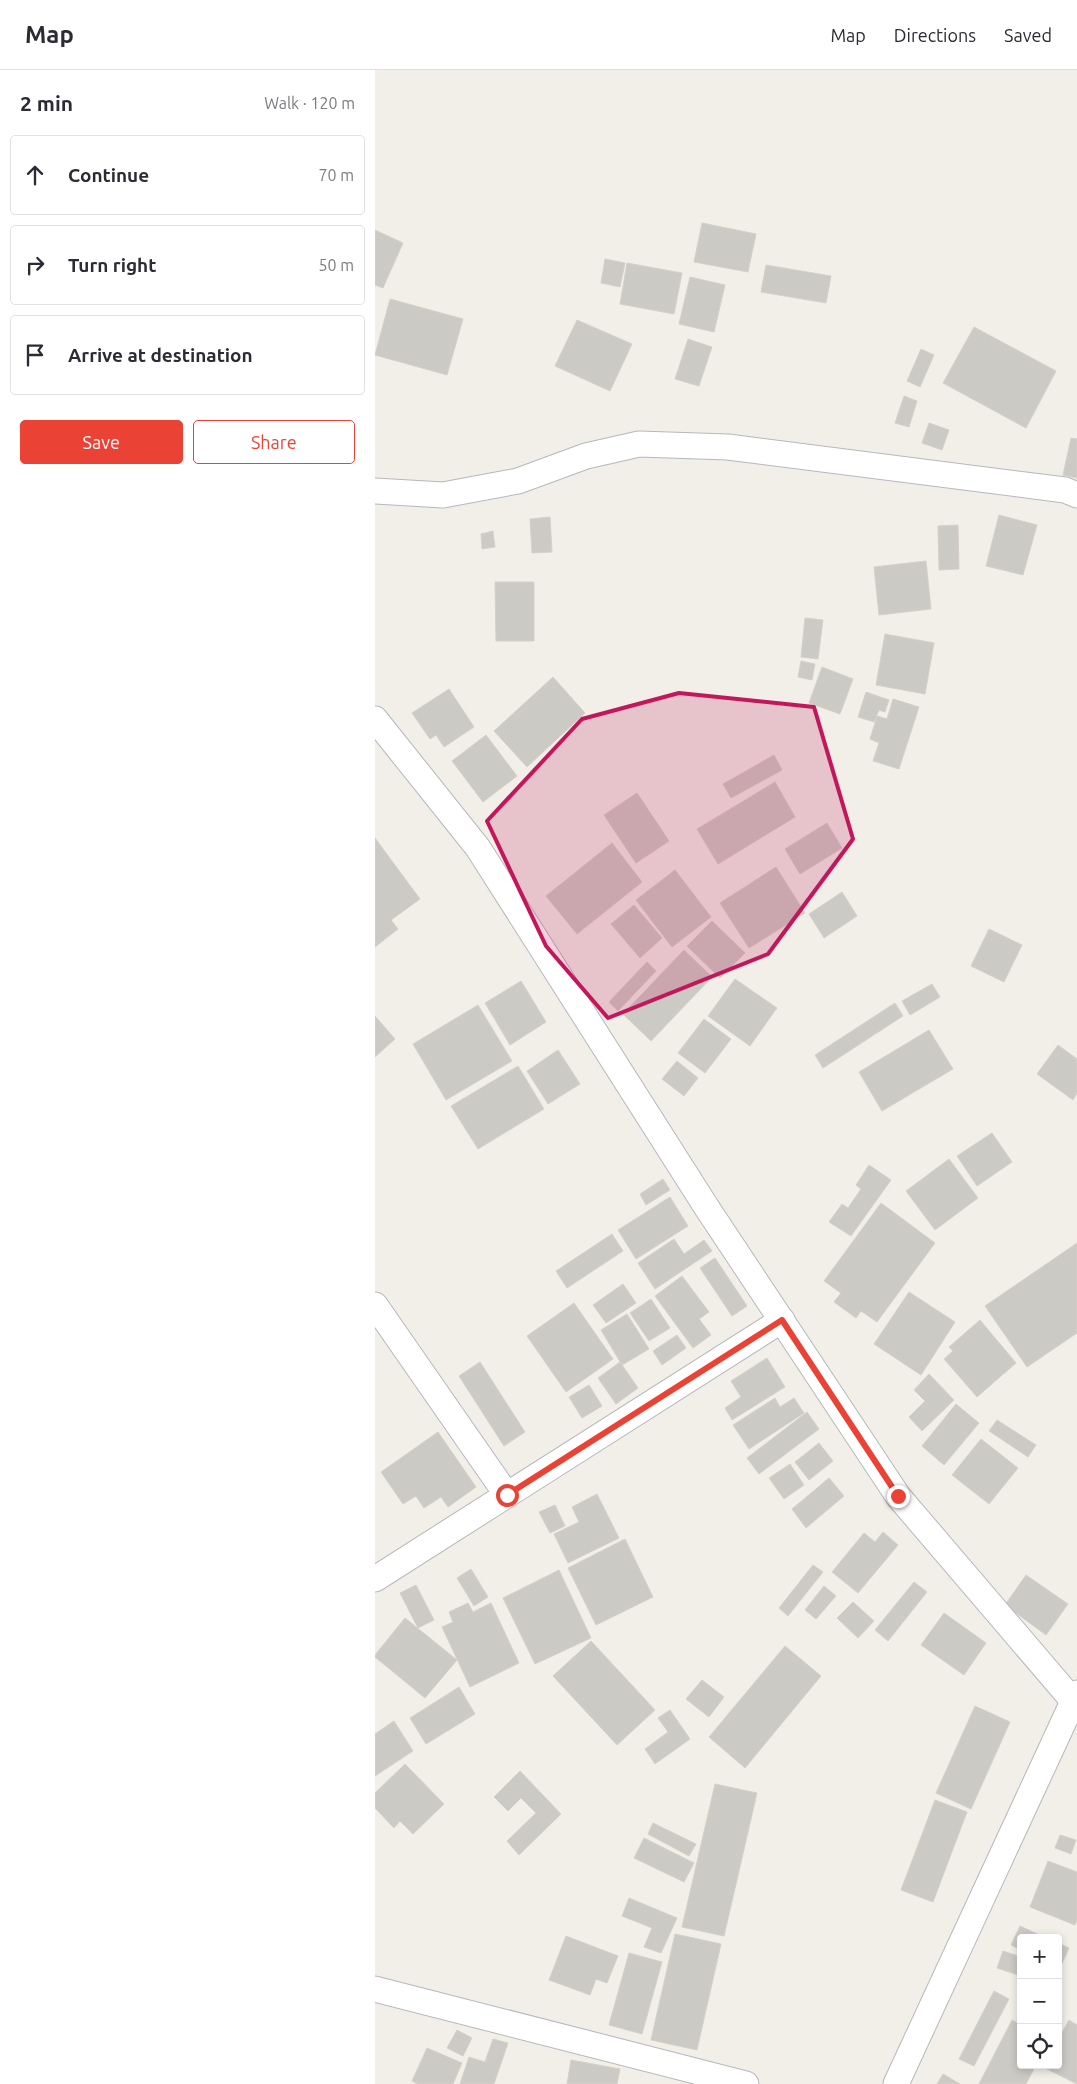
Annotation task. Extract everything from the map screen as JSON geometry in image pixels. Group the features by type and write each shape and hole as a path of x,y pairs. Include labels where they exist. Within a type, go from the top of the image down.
{"street":[{"path":"375,491 443,495 518,481 586,456 639,444 728,446 1065,490 1077,494"},
{"path":"375,719 478,848 707,1208 898,1496 1075,1698 896,2084"},
{"path":"375,1305 507,1495"},
{"path":"375,1579 782,1320"},
{"path":"375,1989 746,2084"}],"highlighted area":[{"path":"679,693 814,707 853,839 768,954 608,1018 546,946 487,821 582,719"}],"building":[{"path":"702,223 756,234 748,272 694,262"},
{"path":"375,230 403,243 383,288 375,285"},
{"path":"605,259 625,263 620,287 601,283"},
{"path":"627,263 682,273 674,314 620,304"},
{"path":"766,265 831,276 826,303 761,292"},
{"path":"690,277 725,285 714,332 679,324"},
{"path":"390,299 463,319 447,375 375,355"},
{"path":"577,320 632,344 610,391 555,366"},
{"path":"974,327 1056,371 1026,428 943,383"},
{"path":"688,339 712,347 699,386 675,379"},
{"path":"921,349 934,355 920,387 907,381"},
{"path":"904,396 917,401 909,427 895,423"},
{"path":"929,423 949,430 942,450 922,443"},
{"path":"1071,438 1077,439 1077,478 1063,475"},
{"path":"999,515 1037,525 1023,575 986,566"},
{"path":"550,517 552,552 532,553 530,519"},
{"path":"958,525 959,569 939,570 938,526"},
{"path":"493,531 495,547 482,549 481,534"},
{"path":"926,561 931,609 879,615 874,567"},
{"path":"495,582 534,582 534,641 496,641"},
{"path":"805,618 823,620 818,659 801,657"},
{"path":"885,634 934,643 925,694 876,685"},
{"path":"801,661 815,664 812,680 798,677"},
{"path":"822,667 853,679 840,714 809,703"},
{"path":"553,677 585,713 527,767 494,731"},
{"path":"449,689 474,727 444,747 436,735 430,739 412,713"},
{"path":"866,692 889,700 885,712 879,710 874,722 858,717"},
{"path":"893,699 919,707 899,769 873,761 879,743 870,739 877,716 887,719"},
{"path":"486,735 517,776 483,802 452,761"},
{"path":"774,755 782,770 731,798 723,784"},
{"path":"775,782 795,817 718,864 697,829"},
{"path":"637,793 669,841 636,863 604,815"},
{"path":"827,823 842,848 800,874 785,849"},
{"path":"375,838 420,899 391,920 398,929 375,947"},
{"path":"612,843 642,882 577,934 546,896"},
{"path":"776,867 805,913 749,948 720,903"},
{"path":"675,870 711,917 672,947 636,900"},
{"path":"842,892 857,916 824,938 809,914"},
{"path":"634,905 662,938 640,958 611,924"},
{"path":"712,921 745,953 720,978 687,946"},
{"path":"989,929 1022,945 1004,982 971,966"},
{"path":"684,950 712,977 651,1041 623,1014"},
{"path":"647,962 656,971 618,1011 609,1002"},
{"path":"735,979 777,1008 750,1046 708,1016"},
{"path":"521,981 546,1022 510,1045 485,1003"},
{"path":"932,984 940,997 910,1015 902,1001"},
{"path":"895,1003 903,1016 823,1068 815,1055"},
{"path":"478,1005 512,1061 446,1100 413,1044"},
{"path":"375,1016 395,1039 375,1057"},
{"path":"704,1019 731,1039 705,1073 678,1053"},
{"path":"929,1030 953,1069 882,1111 859,1072"},
{"path":"1058,1045 1077,1059 1077,1093 1073,1100 1037,1074"},
{"path":"558,1050 580,1084 548,1104 527,1071"},
{"path":"677,1061 698,1078 684,1096 662,1079"},
{"path":"518,1066 544,1109 478,1149 451,1106"},
{"path":"992,1133 1012,1162 977,1186 957,1156"},
{"path":"949,1159 978,1198 935,1230 906,1191"},
{"path":"869,1165 891,1180 851,1236 829,1222 842,1204 848,1208 861,1189 856,1185"},
{"path":"663,1179 670,1190 646,1205 640,1194"},
{"path":"670,1197 688,1226 636,1259 618,1230"},
{"path":"881,1203 935,1243 877,1322 861,1311 856,1318 834,1302 841,1293 824,1281"},
{"path":"612,1234 623,1251 567,1288 556,1271"},
{"path":"674,1239 684,1254 704,1240 712,1251 655,1289 638,1263"},
{"path":"1077,1243 1077,1333 1027,1367 985,1306"},
{"path":"715,1258 747,1306 732,1316 700,1268"},
{"path":"682,1276 709,1312 699,1319 711,1335 693,1348 655,1296"},
{"path":"623,1284 636,1303 606,1323 593,1305"},
{"path":"909,1292 955,1322 921,1375 874,1344"},
{"path":"651,1299 670,1328 649,1341 630,1313"},
{"path":"574,1303 613,1359 566,1392 527,1336"},
{"path":"627,1314 649,1349 622,1365 601,1330"},
{"path":"980,1320 1016,1363 977,1397 944,1359 953,1351 949,1347"},
{"path":"677,1335 686,1348 662,1365 653,1351"},
{"path":"767,1358 785,1387 732,1420 725,1408 741,1397 731,1381"},
{"path":"480,1362 525,1432 504,1446 459,1376"},
{"path":"620,1362 638,1388 616,1404 598,1378"},
{"path":"929,1374 954,1400 922,1431 909,1417 925,1401 914,1390"},
{"path":"589,1385 602,1406 582,1418 569,1397"},
{"path":"775,1398 780,1407 794,1398 804,1413 749,1449 733,1425"},
{"path":"956,1404 979,1423 944,1465 922,1446"},
{"path":"807,1412 819,1429 759,1474 747,1458"},
{"path":"997,1420 1036,1445 1028,1457 989,1431"},
{"path":"438,1432 476,1487 448,1507 441,1497 424,1508 416,1496 403,1504 381,1472"},
{"path":"981,1439 1018,1468 989,1504 952,1475"},
{"path":"819,1443 833,1461 809,1480 795,1462"},
{"path":"790,1464 804,1485 784,1499 769,1478"},
{"path":"829,1478 844,1496 806,1528 792,1509"},
{"path":"597,1494 619,1538 568,1563 554,1534 579,1522 572,1507"},
{"path":"555,1505 565,1526 550,1533 539,1512"},
{"path":"883,1532 898,1545 858,1593 832,1572 864,1533 875,1542"},
{"path":"625,1539 653,1597 596,1625 568,1568"},
{"path":"813,1565 823,1572 788,1616 779,1608"},
{"path":"471,1569 488,1597 474,1606 457,1578"},
{"path":"559,1570 591,1638 535,1664 503,1598"},
{"path":"1026,1575 1068,1604 1046,1635 1005,1605"},
{"path":"914,1582 927,1592 888,1641 875,1630"},
{"path":"416,1585 434,1620 418,1628 400,1593"},
{"path":"824,1586 836,1596 816,1619 805,1610"},
{"path":"853,1602 874,1621 858,1638 837,1618"},
{"path":"468,1603 473,1612 491,1603 519,1663 470,1687 442,1627 453,1622 449,1612"},
{"path":"944,1613 986,1643 964,1675 921,1645"},
{"path":"405,1618 457,1660 425,1698 375,1657"},
{"path":"591,1641 655,1710 617,1745 553,1676"},
{"path":"785,1646 821,1676 745,1768 709,1737"},
{"path":"702,1680 724,1697 709,1717 686,1699"},
{"path":"459,1687 475,1714 426,1744 410,1718"},
{"path":"975,1706 1010,1722 971,1809 936,1793"},
{"path":"670,1710 690,1739 655,1764 645,1749 668,1732 658,1718"},
{"path":"394,1721 413,1751 375,1776 375,1734"},
{"path":"405,1764 444,1804 413,1834 400,1821 394,1828 375,1808 375,1793"},
{"path":"520,1771 561,1814 519,1855 507,1841 536,1813 521,1798 508,1811 494,1797"},
{"path":"715,1784 757,1793 724,1936 682,1927"},
{"path":"935,1800 967,1812 933,1902 901,1890"},
{"path":"653,1823 696,1844 689,1856 648,1834"},
{"path":"1060,1835 1076,1840 1071,1854 1055,1848"},
{"path":"644,1838 694,1863 684,1882 634,1858"},
{"path":"1048,1861 1077,1872 1077,1920 1075,1925 1030,1907"},
{"path":"629,1898 677,1918 661,1953 644,1947 652,1928 622,1916"},
{"path":"1020,1926 1037,1934 1017,1934 1017,1948 1011,1945"},
{"path":"675,1934 721,1944 697,2050 651,2040"},
{"path":"566,1936 618,1956 607,1983 596,1979 590,1995 549,1980"},
{"path":"1062,1945 1069,1948 1062,1964"},
{"path":"1003,1951 1017,1956 1017,1975 997,1968"},
{"path":"629,1953 662,1962 642,2034 609,2025"},
{"path":"994,1991 1009,1999 974,2066 959,2059"},
{"path":"1012,2020 1017,2023 1017,2069 1034,2069 1026,2084 979,2084"},
{"path":"1069,2020 1077,2025 1077,2084 1047,2069 1062,2069 1062,2033"},
{"path":"457,2030 472,2038 463,2056 447,2048"},
{"path":"493,2039 508,2043 494,2084 460,2084 469,2057 485,2062"},
{"path":"427,2048 462,2063 453,2084 418,2084 412,2081"},
{"path":"571,2060 620,2069 617,2084 567,2084"},
{"path":"943,2074 960,2084 937,2084"}],"route":[{"path":"507,1495 782,1320 898,1496"}]}
